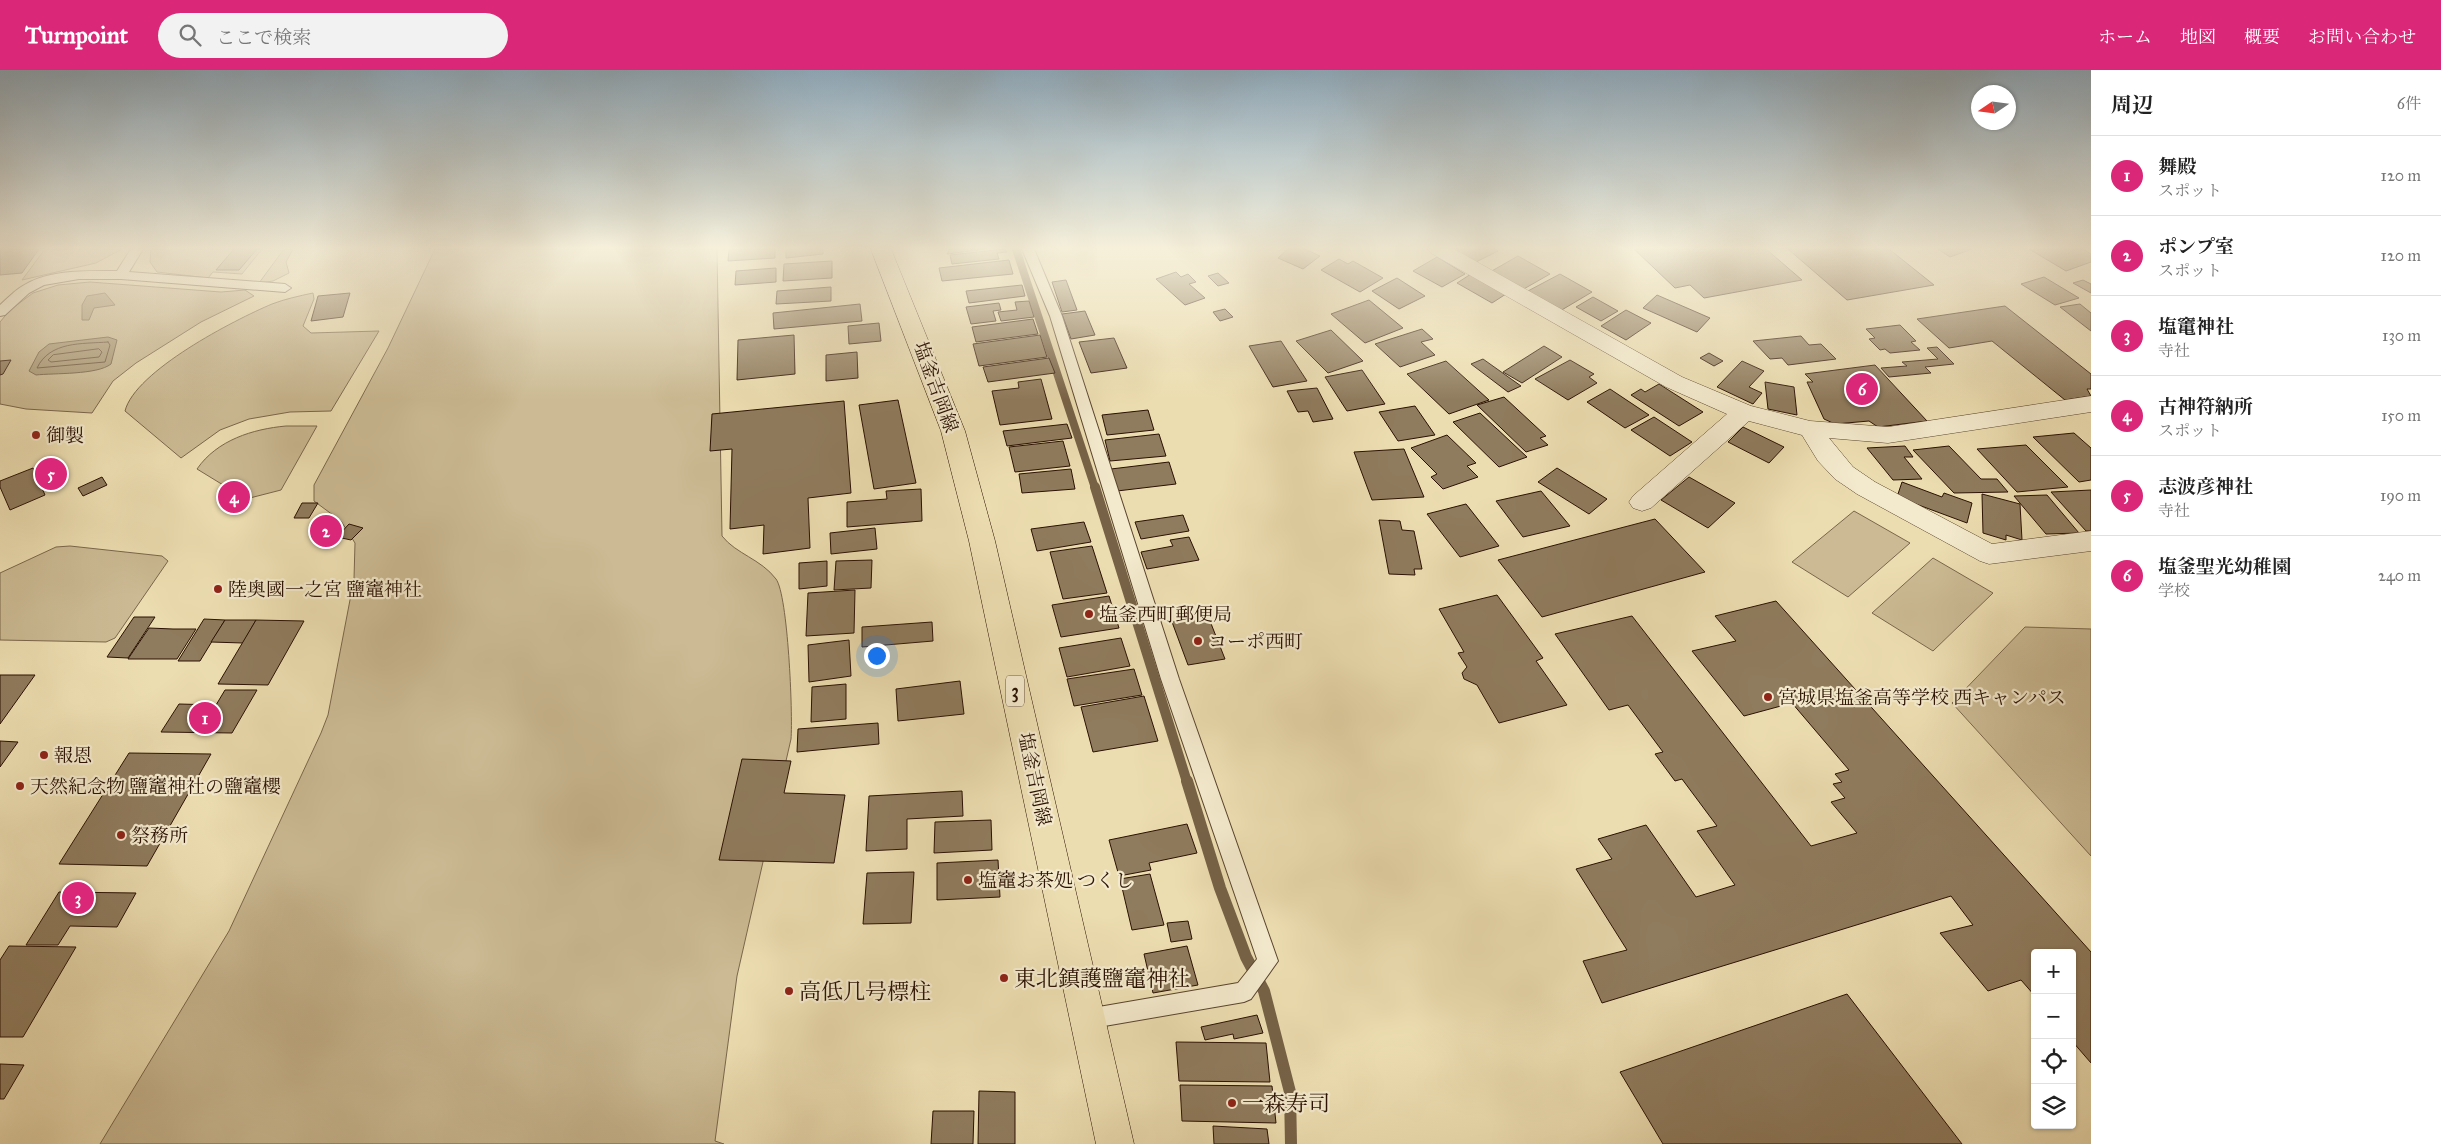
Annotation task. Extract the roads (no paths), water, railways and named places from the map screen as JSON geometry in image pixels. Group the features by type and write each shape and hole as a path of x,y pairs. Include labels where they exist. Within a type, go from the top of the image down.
{"main road":[{"name":"塩釜吉岡線","path":"902,299 953,431 982,541 1115,1144"}],"street":[{"path":"1527,299 1674,382 1744,412 1810,429 1888,435 2091,404"},
{"path":"1642,502 1744,412"},
{"path":"1810,429 1827,455 1844,473 1866,488 1989,554 2091,541"}],"lane":[{"path":"0,312 15,299"},
{"path":"1049,299 1056,316 1170,679 1268,961 1244,992 1087,1019"}],"water":[{"path":"85,299 110,299 115,305 94,308 89,320 82,320 82,305"},
{"path":"108,337 117,340 111,364 104,368 86,372 36,375 29,371 39,352 49,344"}],"waterway":[{"path":"1033,299 1095,488"},
{"path":"1095,487 1187,782"},
{"path":"1187,781 1220,888 1246,957 1264,991 1290,1092 1291,1144"}],"place":[{"name":"塩釜聖光幼稚園","path":"1862,389"},
{"name":"御製","path":"36,435"},
{"name":"志波彦神社","path":"51,474"},
{"name":"古神符納所","path":"234,497"},
{"name":"ポンプ室","path":"326,531"},
{"name":"陸奥國一之宮 鹽竈神社","path":"218,589"},
{"name":"塩釜西町郵便局","path":"1089,614"},
{"name":"コーポ西町","path":"1198,641"},
{"name":"宮城県塩釜高等学校 西キャンパス","path":"1768,697"},
{"name":"舞殿","path":"205,718"},
{"name":"報恩","path":"44,755"},
{"name":"天然紀念物 鹽竈神社の鹽竈櫻","path":"20,786"},
{"name":"祭務所","path":"121,835"},
{"name":"塩竈お茶処 つくし","path":"968,880"},
{"name":"塩竃神社","path":"78,898"},
{"name":"東北鎮護鹽竈神社","path":"1004,978"},
{"name":"高低几号標柱","path":"789,991"},
{"name":"一森寿司","path":"1232,1103"}]}
